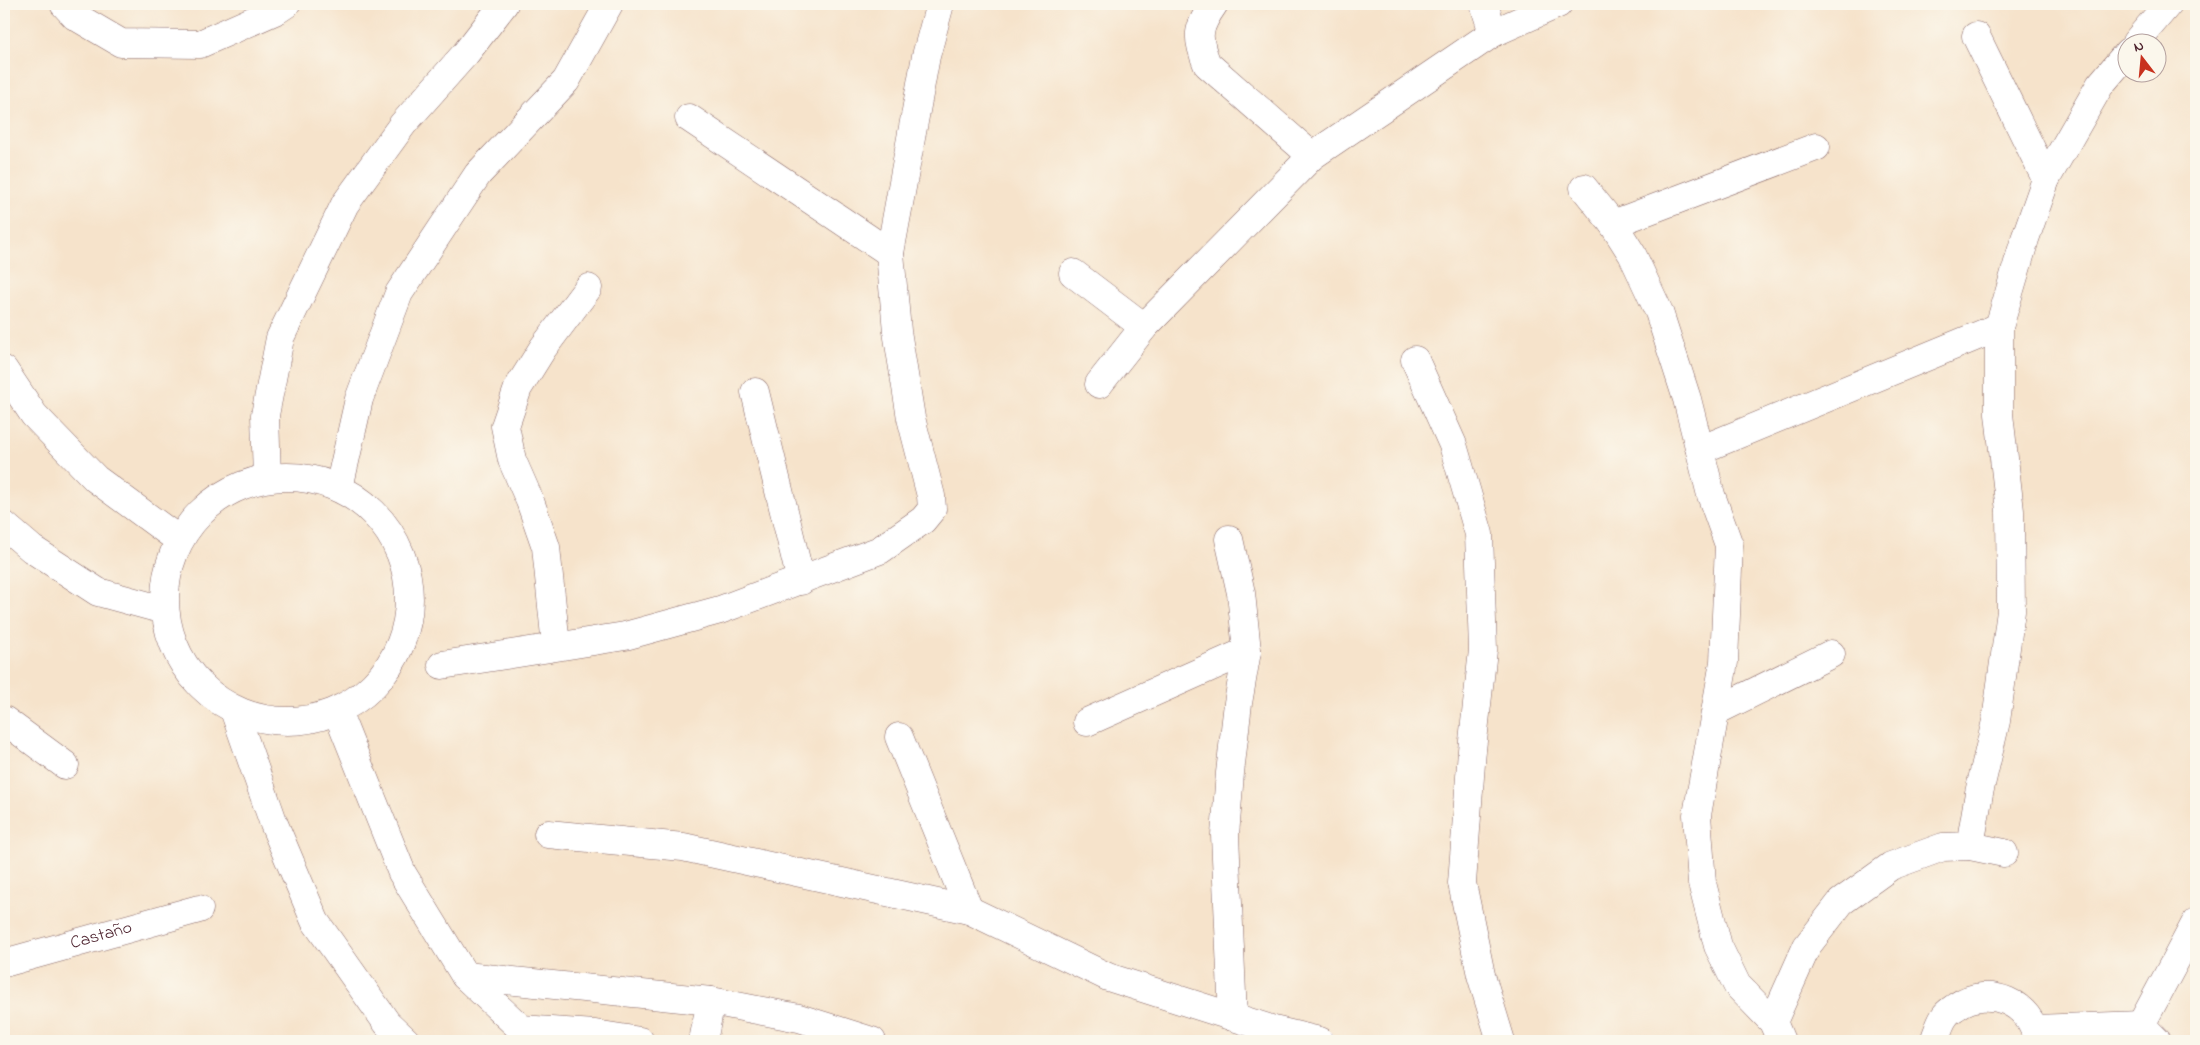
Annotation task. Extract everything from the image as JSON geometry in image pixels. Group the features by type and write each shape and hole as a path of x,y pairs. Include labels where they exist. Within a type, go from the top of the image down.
{"street":[{"path":"64,4 75,16 120,43 200,44 277,10 286,4"},
{"path":"267,478 265,415 280,338 345,204 403,124 466,53 504,4"},
{"path":"339,488 358,399 399,293 478,174 566,81 609,4"},
{"path":"442,665 635,633 720,610 880,550 923,520 932,509 931,496 911,418 897,332 890,253 926,56 940,4"},
{"path":"1214,4 1203,18 1198,43 1207,64 1312,156"},
{"path":"1484,4 1493,33"},
{"path":"1099,384 1144,327 1312,156 1493,33 1558,4"},
{"path":"2144,32 2168,4"},
{"path":"1976,36 2046,179"},
{"path":"1970,846 1979,793 1996,721 2011,611 2010,511 1998,414 1999,327 2025,239 2046,179 2100,85 2118,64"},
{"path":"690,118 890,253"},
{"path":"1614,224 1816,147"},
{"path":"1584,188 1614,224 1632,254 1658,312 1687,399 1711,495 1729,545 1724,662 1697,815 1702,883 1718,946 1737,985 1777,1031 1807,946 1841,902 1891,866 1943,847 1970,846 2004,853"},
{"path":"1073,273 1144,327"},
{"path":"556,646 546,547 530,501 512,460 505,426 518,388 543,348 588,288"},
{"path":"1700,450 1999,327"},
{"path":"1415,360 1453,445 1479,534 1483,650 1472,750 1462,883 1481,975 1502,1041"},
{"path":"4,370 34,415 96,479 179,540"},
{"path":"754,392 801,581"},
{"path":"267,478 304,478 339,488 368,507 391,533 405,565 410,599 405,634 390,666 367,692 337,711 303,721 268,720 234,710 199,686 175,651 164,610 166,574 179,540 202,510 232,489 267,478"},
{"path":"4,525 32,550 98,592 164,610"},
{"path":"1229,539 1242,593 1247,650 1231,764 1225,835 1234,1018"},
{"path":"1087,722 1247,650"},
{"path":"1716,712 1831,654"},
{"path":"234,710 274,824 316,921 387,1022 406,1041"},
{"path":"337,711 402,873 465,976 528,1035 595,1034 640,1041"},
{"path":"4,720 65,765"},
{"path":"898,738 969,910"},
{"path":"548,834 683,847 969,910 1108,977 1234,1018 1320,1041"},
{"name":"Castaño","path":"4,963 199,910"},
{"path":"1934,1041 1945,1015 1967,999 1994,996 2020,1007 2036,1035 2149,1033 2196,922"},
{"path":"465,976 711,1001 799,1018 824,1034 872,1041"},
{"path":"704,1041 711,1001"}]}
